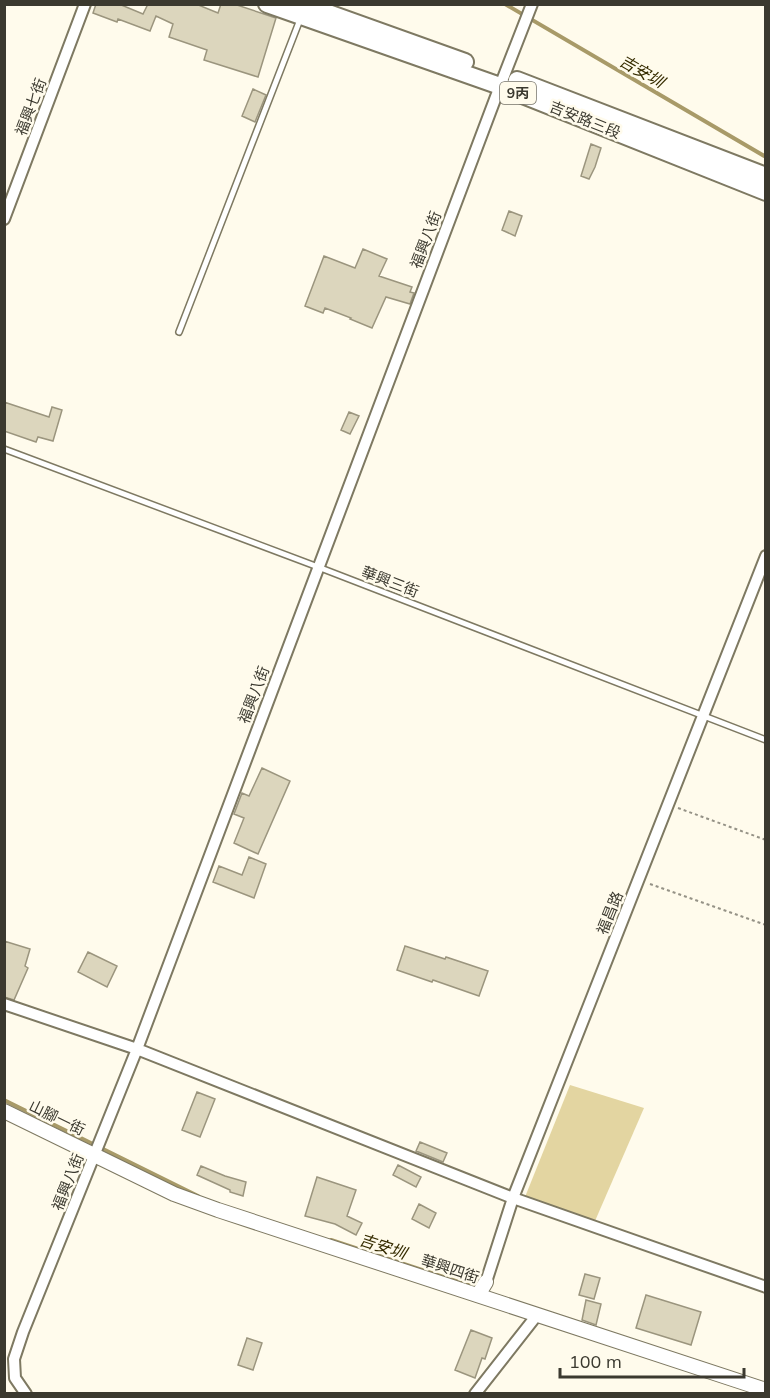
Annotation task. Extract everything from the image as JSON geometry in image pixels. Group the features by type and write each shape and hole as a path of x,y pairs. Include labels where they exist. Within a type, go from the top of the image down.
{"main road":[{"name":"吉安路三段","path":"267,4 303,8 765,176"},
{"name":"吉安路三段","path":"502,81 765,192"}],"street":[{"name":"福興七街","path":"4,219 86,4"},
{"name":"福興八街","path":"26,1394 15,1378 14,1359 23,1332 137,1049 532,4"},
{"name":"福昌路","path":"481,1289 513,1198 765,555"},
{"path":"4,1005 137,1049 513,1198 765,1287"},
{"name":"山腳一街","path":"4,1111 97,1148"},
{"name":"華興四街","path":"97,1148 174,1194 481,1289 537,1315 765,1390"},
{"path":"475,1394 537,1315"}],"lane":[{"path":"179,332 303,8"},
{"name":"華興三街","path":"4,449 318,567 765,740"}],"path":[{"path":"668,804 765,840"},
{"path":"639,880 765,925"}],"shaded area":[{"path":"570,1085 644,1108 595,1221 525,1197"}],"building":[{"path":"96,4 119,4 143,14 148,4 196,4 218,13 221,4 234,4 276,18 258,77 204,60 207,50 169,37 173,24 156,16 150,31 118,19 117,22 93,13"},
{"path":"253,89 266,95 255,122 242,116"},
{"path":"591,144 601,148 589,179 581,176"},
{"path":"509,211 522,216 515,236 502,230"},
{"path":"363,249 387,259 379,276 412,287 410,292 414,293 410,304 386,297 372,328 325,308 323,313 305,306 324,256 355,268"},
{"path":"4,402 49,417 52,407 62,410 53,441 38,437 36,442 4,431"},
{"path":"349,412 359,416 350,434 341,430"},
{"path":"262,768 290,781 258,854 234,843 244,818 234,814 242,793 249,796"},
{"path":"249,857 266,864 254,898 213,882 219,866 242,875"},
{"path":"4,941 30,949 25,966 28,968 14,1000 4,997"},
{"path":"405,946 488,971 479,996 397,970"},
{"path":"88,952 117,966 107,987 78,972"},
{"path":"197,1092 215,1099 200,1137 182,1130"},
{"path":"420,1142 447,1153 443,1162 416,1151"},
{"path":"398,1165 421,1177 416,1187 393,1175"},
{"path":"201,1166 246,1182 243,1196 197,1175"},
{"path":"317,1177 356,1190 347,1216 362,1223 356,1235 335,1224 305,1216"},
{"path":"419,1204 436,1213 429,1228 412,1219"},
{"path":"585,1274 600,1278 594,1299 579,1295"},
{"path":"646,1295 701,1312 691,1345 636,1328"},
{"path":"586,1300 601,1304 596,1325 582,1320"},
{"path":"471,1330 492,1338 475,1378 455,1370"},
{"path":"247,1338 262,1343 253,1370 238,1365"}],"waterway":[{"name":"吉安圳","path":"505,4 766,157"},
{"name":"吉安圳","path":"4,1100 198,1196"},
{"name":"吉安圳","path":"331,1240 477,1288"}]}
